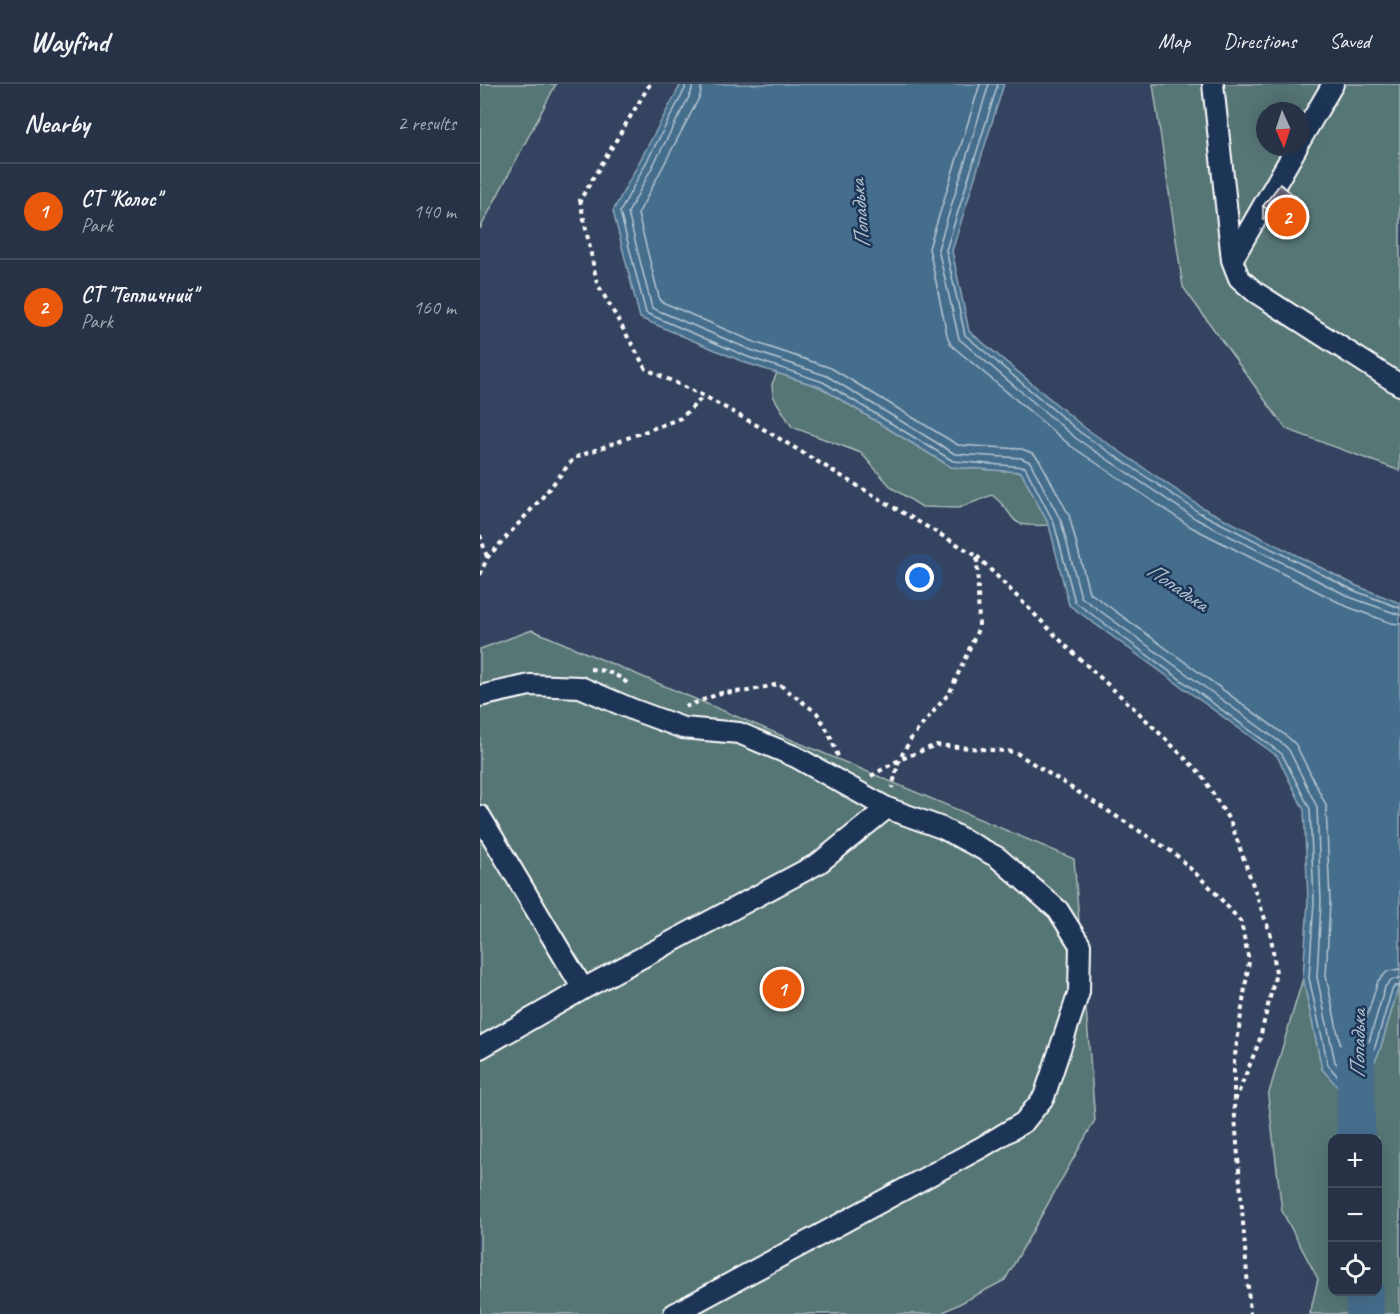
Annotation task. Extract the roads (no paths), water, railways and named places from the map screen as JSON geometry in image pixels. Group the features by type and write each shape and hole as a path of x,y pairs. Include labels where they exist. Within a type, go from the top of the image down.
{"street":[{"path":"1213,84 1232,260 1239,278 1255,292 1400,385"},
{"path":"1310,124 1333,84"},
{"path":"1232,260 1292,156"},
{"path":"480,696 530,685 580,687 683,728 738,733 796,757 887,808 942,828 997,857 1058,910 1080,945 1079,992 1044,1097 1024,1122 674,1314"},
{"path":"480,1048 583,989 819,863 887,808"},
{"path":"480,816 583,989"}],"water":[{"path":"681,84 1004,84 952,251 969,331 1085,428 1203,508 1357,586 1400,603 1400,982 1380,1050 1355,1106 1322,1069 1303,978 1308,901 1304,810 1277,756 1069,605 1049,525 1021,472 951,467 820,387 746,363 640,318 613,211"}],"waterway":[{"name":"Попадька","path":"1356,1056 1356,1134"},
{"name":"Попадька","path":"1365,1296 1365,1314"}],"place":[{"name":"СТ \"Тепличний\"","path":"1287,217"},
{"name":"СТ \"Колос\"","path":"782,989"}]}
